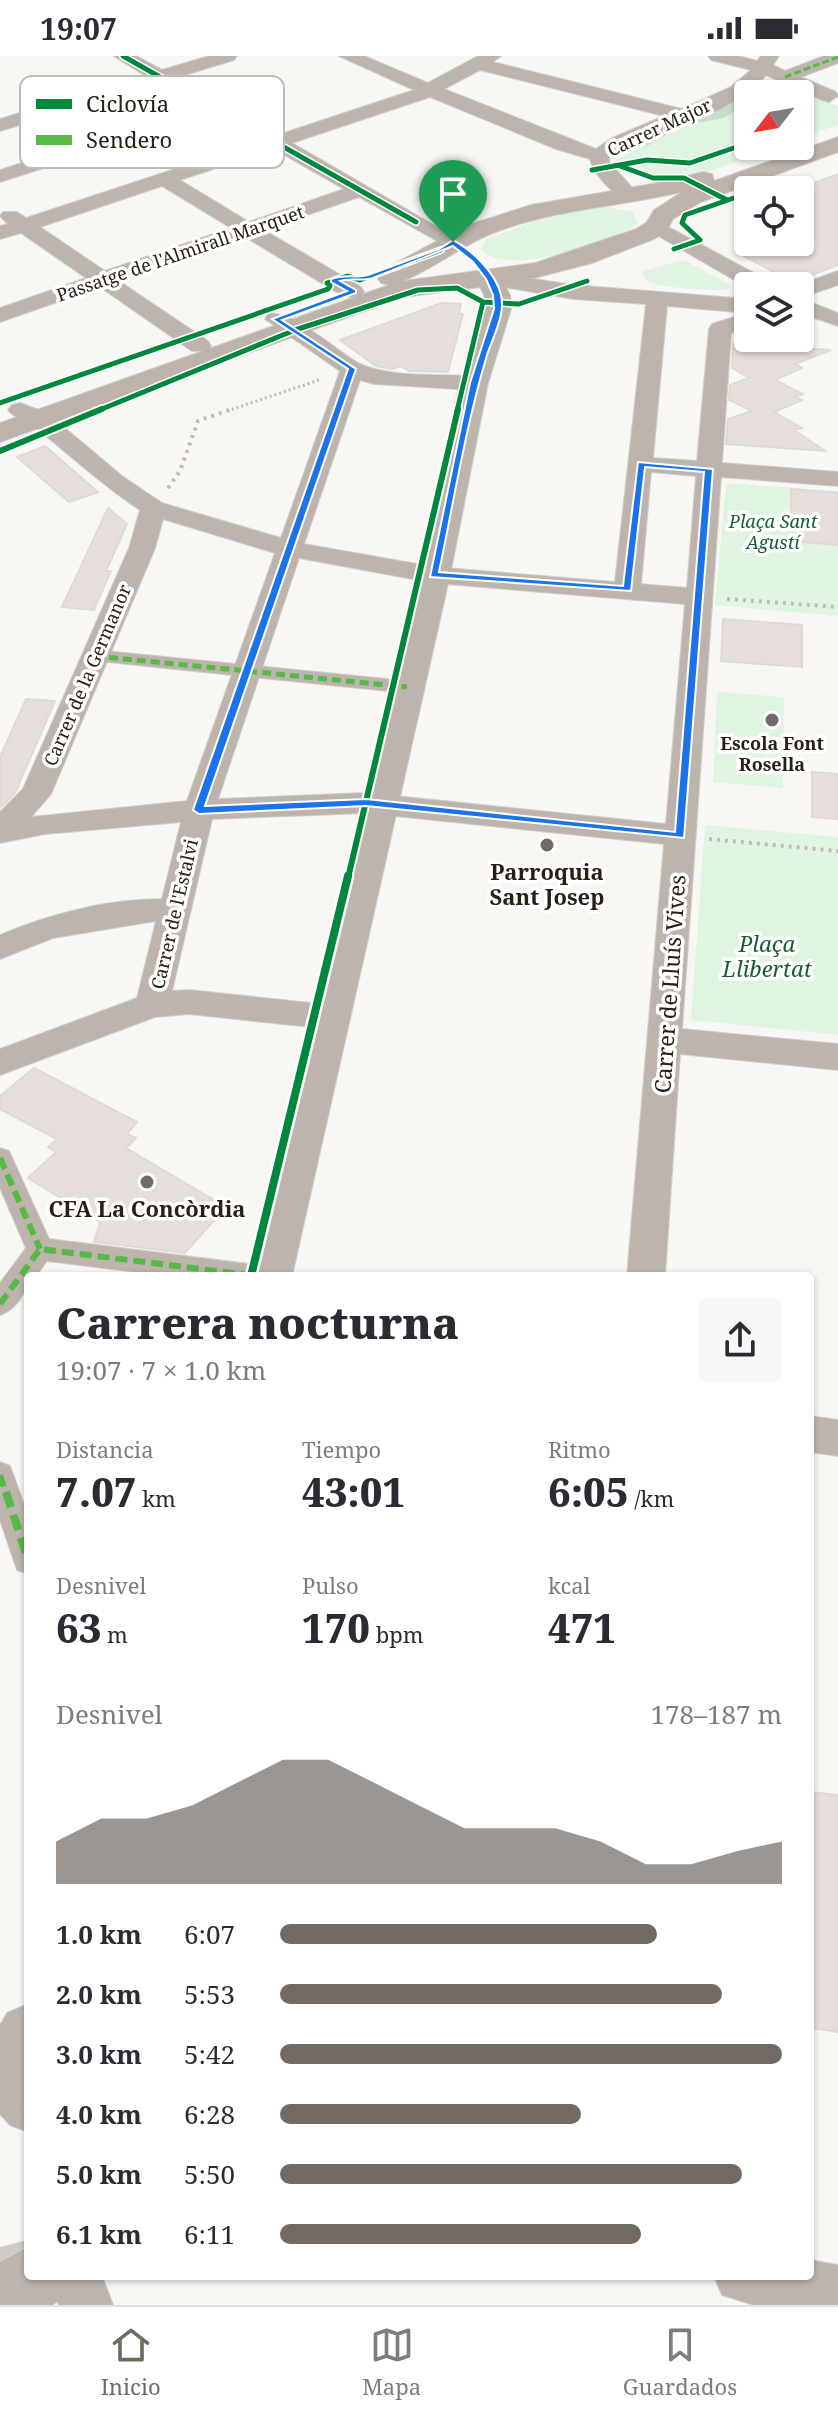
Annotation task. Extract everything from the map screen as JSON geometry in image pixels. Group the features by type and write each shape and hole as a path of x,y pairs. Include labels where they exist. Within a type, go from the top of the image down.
{"main road":[{"path":"814,141 838,133"},
{"path":"0,433 20,415 200,346 409,287 548,268 632,239 692,197 838,144"},
{"path":"20,415 284,323 421,264 453,242 487,227 540,210 693,182 758,160"},
{"path":"627,193 657,224"},
{"path":"453,242 476,261 489,278"}],"street":[{"path":"123,56 158,76"},
{"path":"163,76 228,56"},
{"path":"348,56 604,165 627,193"},
{"path":"717,56 767,62 785,77 835,96"},
{"path":"785,77 838,57"},
{"path":"284,142 430,91 485,60 682,115"},
{"name":"Carrer Major","path":"604,165 622,142 743,88 767,62"},
{"path":"0,125 20,119"},
{"path":"284,148 453,242"},
{"path":"0,176 25,168"},
{"path":"0,233 202,168"},
{"path":"165,180 353,292"},
{"name":"Passatge de l'Almirall Marquet","path":"0,315 360,190"},
{"path":"0,209 200,346"},
{"path":"657,224 738,272"},
{"path":"814,286 838,277"},
{"path":"489,278 543,288 734,307"},
{"path":"270,1272 434,575 474,383 498,309 497,295 489,278"},
{"path":"627,589 657,300"},
{"path":"814,311 837,320"},
{"name":"Carrer de Lluís Vives","path":"646,1272 720,329 734,317"},
{"path":"814,317 837,320"},
{"path":"284,323 352,369 374,377 474,383"},
{"name":"Carrer de l'Estalvi","path":"152,1005 199,810 352,369"},
{"path":"20,415 153,508 291,549 434,575 699,597"},
{"path":"641,464 838,479"},
{"name":"Carrer de la Germanor","path":"0,831 36,794 142,548 153,508"},
{"path":"95,656 407,687"},
{"path":"0,831 199,810 366,803 680,836"},
{"path":"0,948 46,928 143,910 175,910"},
{"path":"0,1062 152,1005 189,1002 330,1017"},
{"path":"664,1040 838,1057"},
{"path":"0,1158 40,1249"},
{"path":"40,1249 225,1272"},
{"path":"0,1304 40,1249"},
{"path":"814,1435 838,1438"},
{"path":"0,1475 24,1548"},
{"path":"0,2300 32,2280"},
{"path":"77,2280 86,2305"},
{"path":"765,2280 838,2292"}],"path":[{"path":"153,508 180,471 198,421 352,369"},
{"path":"699,597 838,607"},
{"path":"680,836 838,851"}],"green space":[{"path":"814,96 838,106 838,125 814,133"},
{"path":"733,97 720,108 632,143 625,149 649,145 682,126 724,118 734,112 734,160 740,160 690,176 644,178 625,170 610,154 618,147"},
{"path":"734,100 734,112 724,118 682,126 649,145 625,149"},
{"path":"601,206 633,212 638,224 582,248 534,259 494,257 481,249 486,239 538,220"},
{"path":"686,261 731,286 730,289 667,286 648,281 641,272"},
{"name":"Plaça Sant Agustí","path":"726,483 838,491 838,616 715,605"},
{"path":"717,692 784,697 783,788 713,782"},
{"name":"Plaça Llibertat","path":"705,825 838,837 838,1035 691,1020"}],"building":[{"path":"838,174 838,265 814,274 774,272 744,256 814,256 814,183"},
{"path":"441,303 461,304 459,313 463,314 448,372 376,366 340,340"},
{"path":"733,344 734,352 831,350 795,364 802,368 775,380 803,394 795,397 802,400 774,412 802,428 794,430 825,451 726,444 728,419 752,411 729,400 730,385 749,378 732,368"},
{"path":"45,446 98,492 69,502 17,457"},
{"path":"791,489 838,493 838,545 792,541"},
{"path":"108,508 127,524 106,571 111,571 94,610 62,607"},
{"path":"723,619 802,625 802,667 721,661"},
{"path":"26,699 55,701 15,793 0,808 0,757"},
{"path":"812,772 838,774 838,819 812,817"},
{"path":"34,1068 137,1122 127,1134 136,1138 126,1148 226,1207 185,1253 94,1242 100,1222 28,1178 56,1152 48,1147 57,1139 0,1109 0,1096"},
{"path":"814,1792 838,1795 838,2032 814,2029"}],"tunnel":[{"path":"0,2247 15,2305"}],"marked path":[{"path":"785,77 838,57"},
{"path":"95,656 407,687"},
{"path":"0,1158 40,1249"},
{"path":"0,1304 40,1249 225,1272"},
{"path":"0,1475 24,1548"}],"cycle path":[{"path":"123,56 158,76"},
{"path":"284,147 416,222"},
{"path":"592,170 647,160 690,163 734,148"},
{"path":"620,166 653,178 684,178 727,200"},
{"path":"674,249 700,240 682,223 685,215 734,198"},
{"path":"0,403 328,289 330,286 327,283 347,276 360,280 441,250"},
{"path":"252,1272 483,302 519,304 587,281"},
{"path":"0,451 295,330 418,290 457,288 483,302"}],"place":[{"name":"Escola Font Rosella","path":"772,720"},
{"name":"Parroquia Sant Josep","path":"547,845"},
{"name":"CFA La Concòrdia","path":"147,1182"}],"route":[{"path":"453,242 476,261 490,278 495,287 498,309 474,383 434,575 627,589 641,464 709,469 680,836 366,803 199,810 352,369 276,319 353,292 334,281 347,276 360,280 370,277 441,250 453,242"}]}
